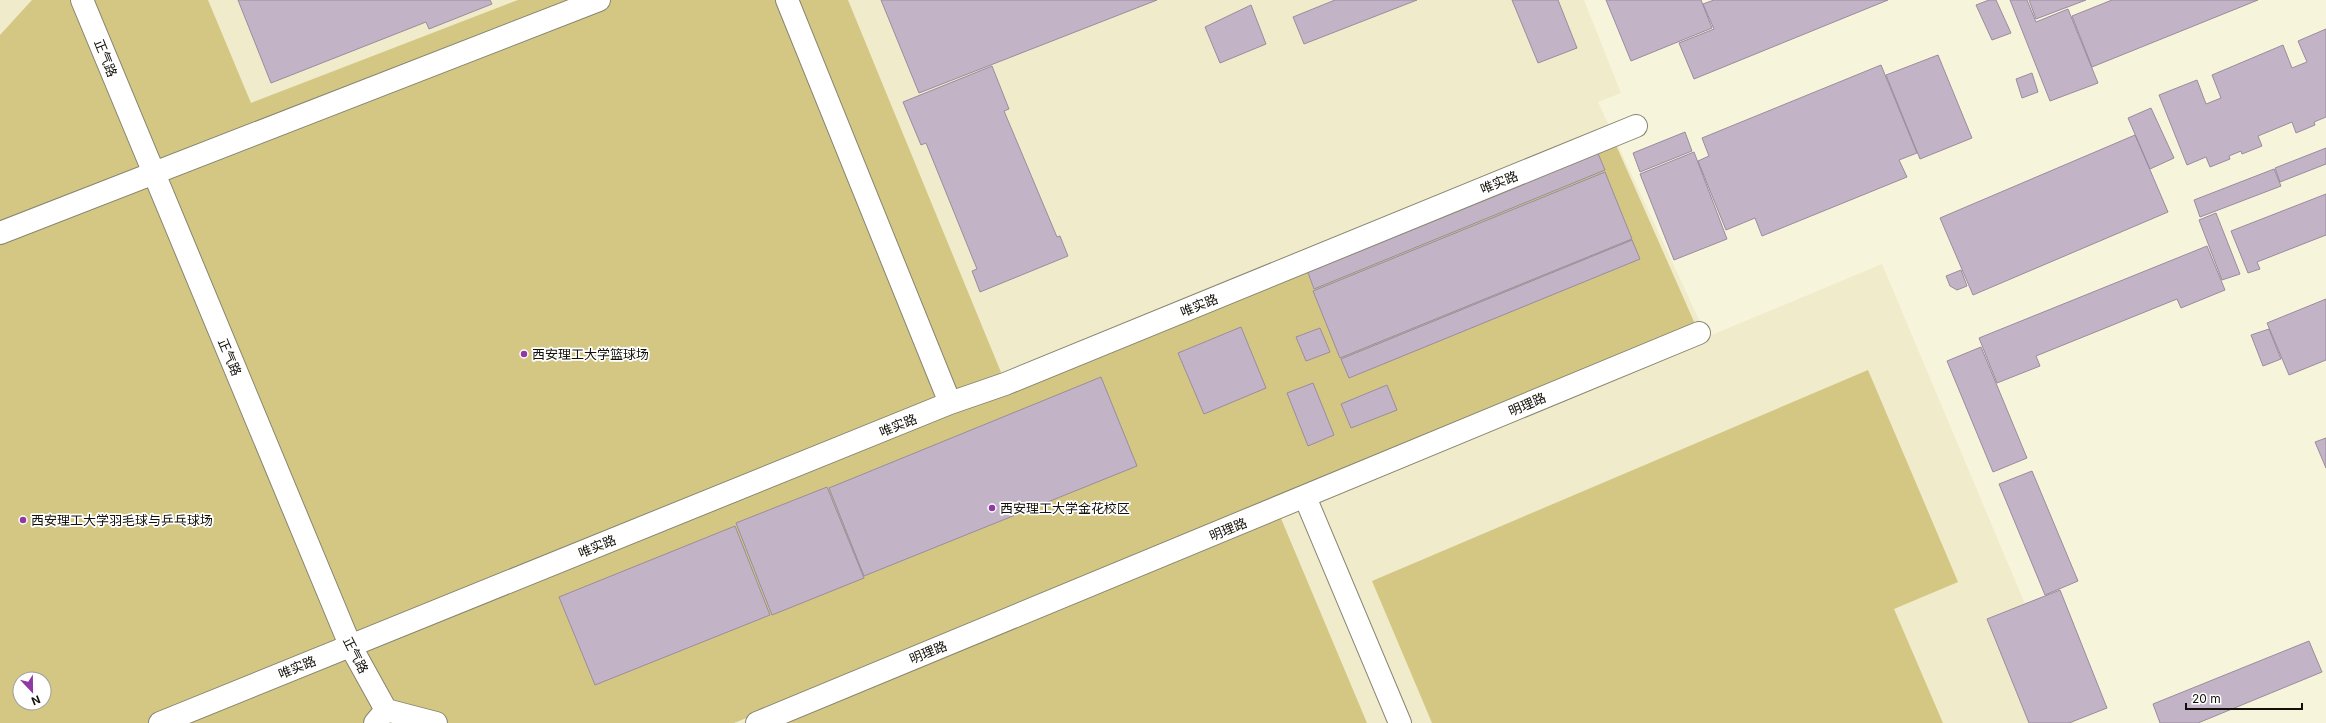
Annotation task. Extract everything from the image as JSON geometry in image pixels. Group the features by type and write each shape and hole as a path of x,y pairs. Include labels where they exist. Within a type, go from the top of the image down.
{"street":[{"name":"正气路","path":"82,0 350,645 381,716"},
{"path":"0,233 153,172 599,0"},
{"path":"787,0 950,404"},
{"name":"唯实路","path":"160,723 950,404 1005,384 1636,126"},
{"name":"明理路","path":"756,723 1699,333"},
{"path":"1305,497 1400,723"},
{"path":"381,716 436,723"}],"shaded area":[{"name":"西安理工大学金花校区","path":"0,0 1584,0 1621,93 1598,102 1707,337 1882,264 2075,723 0,723"},
{"name":"西安理工大学金花校区","path":"32,0 208,0 251,103 518,0 848,0 1005,382 1612,136 1699,333 734,723 0,723 0,35"},
{"path":"1868,370 1958,582 1894,609 1943,723 1432,723 1372,581"},
{"path":"1277,509 1367,723 757,723"}],"building":[{"path":"238,0 490,0 492,4 429,29 426,22 271,83"},
{"path":"881,0 1157,0 919,93"},
{"path":"1335,0 1417,0 1304,44 1293,17"},
{"path":"1512,0 1558,0 1577,48 1538,63"},
{"path":"1606,0 1701,0 1712,28 1631,61"},
{"path":"1714,0 1888,0 1694,79 1679,43 1714,29 1703,4"},
{"path":"1989,0 1996,0 2011,33 1992,40 1976,5"},
{"path":"2010,0 2027,0 2036,22 2068,9 2098,83 2050,101"},
{"path":"2029,0 2086,0 2036,19"},
{"path":"2112,0 2258,0 2092,67 2072,16"},
{"path":"1251,5 1266,44 1220,63 1205,27"},
{"path":"2326,29 2326,117 2314,122 2315,125 2296,133 2292,122 2258,136 2262,146 2242,154 2241,151 2229,156 2230,159 2210,167 2206,157 2187,165 2159,95 2197,80 2206,104 2221,98 2212,75 2283,45 2292,68 2307,62 2298,41"},
{"path":"1938,55 1972,138 1920,159 1886,75"},
{"path":"1881,65 1917,153 1899,160 1907,177 1762,236 1755,218 1726,230 1698,161 1709,156 1702,138"},
{"path":"992,66 1009,109 1004,111 1057,237 1060,236 1068,256 980,292 972,271 977,269 926,143 921,145 903,102"},
{"path":"2032,73 2038,92 2022,98 2016,79"},
{"path":"2151,108 2174,158 2150,169 2128,118"},
{"path":"1685,132 1692,151 1640,172 1633,153"},
{"path":"2135,135 2168,212 1973,295 1940,218"},
{"path":"2326,148 2326,164 2280,182 2275,168"},
{"path":"1597,151 1605,170 1314,289 1307,270"},
{"path":"1694,152 1727,239 1674,260 1640,174"},
{"path":"2274,169 2281,186 2200,217 2194,200"},
{"path":"1605,172 1632,239 1340,358 1313,291"},
{"path":"2326,194 2326,235 2257,262 2260,269 2248,273 2231,231"},
{"path":"2216,213 2240,274 2222,280 2199,220"},
{"path":"1632,240 1640,259 1349,378 1341,359"},
{"path":"2207,246 2225,290 2181,308 2177,299 2036,356 2040,366 1997,383 1979,338"},
{"path":"1961,270 1967,286 1957,290 1950,286 1946,276"},
{"path":"2326,299 2326,360 2289,375 2267,323"},
{"path":"1241,327 1266,388 1204,414 1178,353"},
{"path":"1320,328 1330,352 1306,361 1296,337"},
{"path":"2269,329 2281,359 2263,366 2251,335"},
{"path":"1981,347 2027,458 1993,472 1947,361"},
{"path":"1101,377 1137,466 864,576 829,488"},
{"path":"1313,383 1334,435 1308,446 1287,393"},
{"path":"1387,385 1397,410 1351,428 1341,404"},
{"path":"2326,438 2326,468 2315,442"},
{"path":"2032,471 2078,581 2045,595 1999,484"},
{"path":"827,487 864,578 772,615 736,523"},
{"path":"735,526 770,615 595,685 559,597"},
{"path":"2060,590 2107,708 2069,723 2029,723 1987,619"},
{"path":"2309,641 2322,672 2198,723 2160,723 2153,704"}],"place":[{"name":"西安理工大学篮球场","path":"524,354"},
{"name":"西安理工大学金花校区","path":"992,508"},
{"name":"西安理工大学羽毛球与乒乓球场","path":"23,520"}]}
